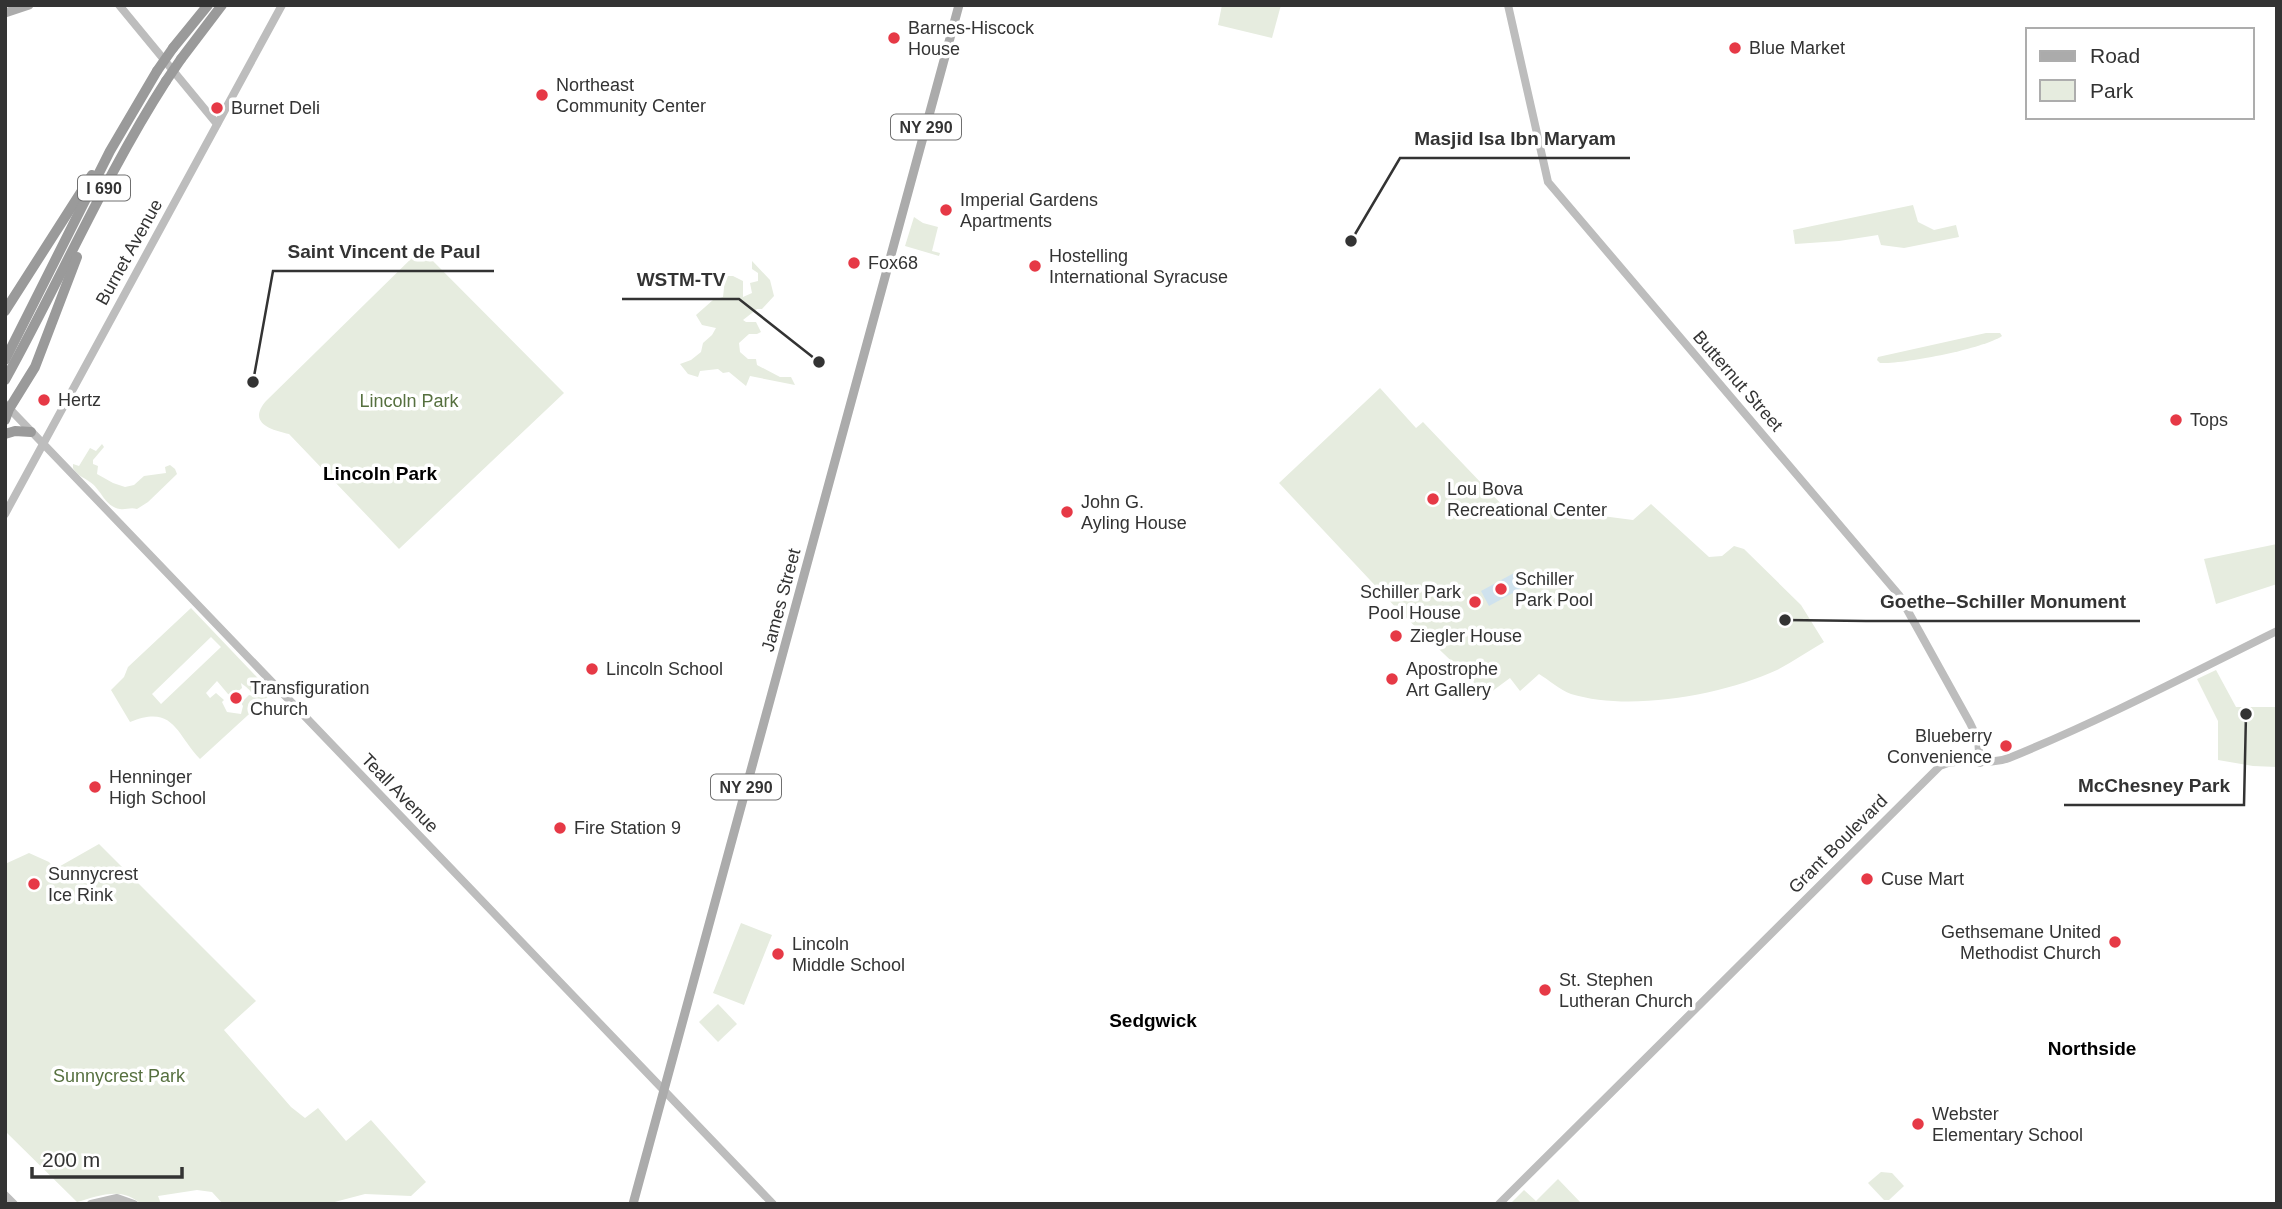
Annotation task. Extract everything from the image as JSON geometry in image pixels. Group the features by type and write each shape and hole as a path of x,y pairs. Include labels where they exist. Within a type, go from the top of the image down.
{"highway":[{"name":"I 690","path":"5,360 110,151 157,71 208,5"},
{"name":"I 690","path":"6,379 113,169 166,81 222,5"},
{"path":"5,311 88,180 110,151"},
{"path":"7,411 43,347 90,218"},
{"path":"5,435 15,431 31,432"}],"main road":[{"path":"5,13 29,5"},
{"name":"James Street","path":"633,1204 959,5"}],"street":[{"path":"119,5 217,124"},
{"name":"Burnet Avenue","path":"5,514 282,5"},
{"name":"Butternut Street","path":"1508,5 1548,183 1899,595 1970,723 1980,750 1980,763"},
{"name":"Teall Avenue","path":"7,411 43,444 773,1204"},
{"name":"Grant Boulevard","path":"1499,1204 1940,766 1949,762 1980,763 2004,760 2076,730 2277,631"},
{"path":"5,1195 14,1204"},
{"path":"91,1204 117,1198 134,1204"}],"green space":[{"path":"1222,5 1281,5 1272,38 1218,25"},
{"path":"1913,205 1918,222 1934,230 1956,225 1959,237 1904,248 1881,245 1878,235 1795,244 1793,230"},
{"path":"914,217 938,227 932,251 940,253 939,256 905,246"},
{"name":"Lincoln Park","path":"421,249 564,393 399,549 289,434 269,428 260,420 259,415 266,401"},
{"path":"752,261 770,280 774,296 762,309 757,309 743,320 756,322 761,332 749,334 739,343 740,352 748,359 756,359 757,365 780,377 791,377 795,385 750,376 746,386 729,372 723,373 718,369 700,371 698,377 688,374 680,364 701,352 703,343 716,328 702,325 696,315 713,300 723,297 721,276 733,276 743,281 743,297 752,293 750,283 758,281 758,273 752,269"},
{"path":"1986,333 2000,333 2002,336 1978,346 1943,355 1891,363 1880,363 1877,360 1878,357"},
{"path":"1380,388 1416,428 1423,422 1506,509 1548,509 1633,520 1651,504 1709,557 1722,556 1734,546 1744,549 1801,605 1824,642 1783,667 1755,679 1676,698 1648,701 1595,699 1571,694 1539,674 1520,691 1510,678 1487,695 1400,612 1279,483"},
{"path":"102,444 104,447 93,460 93,464 98,466 97,474 113,483 125,487 134,485 144,476 166,473 165,467 170,465 177,474 137,509 115,508 94,485 73,468 73,464 79,466 90,448 96,451"},
{"path":"2277,544 2277,584 2216,604 2204,559"},
{"path":"191,608 272,693 200,759 165,719 145,717 130,722 111,690 124,677 128,667","holes":["211,637 221,647 161,704 152,694","217,681 233,696 242,688 241,683 251,692 253,696 249,695 241,703 241,714 227,712 222,702 224,700 216,693 210,698 206,693"]},
{"path":"2216,670 2236,707 2277,707 2277,767 2218,760 2218,721 2197,679"},
{"name":"Sunnycrest Park","path":"99,844 256,1001 224,1030 291,1107 305,1118 318,1108 346,1141 371,1120 426,1182 411,1196 365,1194 327,1204 223,1204 212,1192 197,1190 158,1196 161,1204 141,1204 133,1198 118,1194 77,1202 5,1131 5,864 29,853 49,862 55,869"},
{"path":"741,923 772,935 744,1005 713,993"},
{"path":"718,1004 737,1024 718,1042 699,1022"},
{"path":"1881,1172 1892,1173 1904,1186 1889,1200 1884,1200 1868,1183"},
{"path":"1558,1179 1582,1204 1510,1204 1524,1190 1536,1201"}],"water":[{"name":"Schiller Park Pool","path":"1514,573 1522,588 1489,606 1481,591"}],"place":[{"name":"Barnes-Hiscock House","path":"894,38"},
{"name":"Blue Market","path":"1735,48"},
{"name":"Northeast Community Center","path":"542,95"},
{"name":"Burnet Deli","path":"217,108"},
{"name":"Imperial Gardens Apartments","path":"946,210"},
{"name":"Masjid Isa Ibn Maryam","path":"1351,241"},
{"name":"Fox68","path":"854,263"},
{"name":"Hostelling International Syracuse","path":"1035,266"},
{"name":"WSTM-TV","path":"819,362"},
{"name":"Saint Vincent de Paul","path":"253,382"},
{"name":"Hertz","path":"44,400"},
{"name":"Tops","path":"2176,420"},
{"name":"Lou Bova Recreational Center","path":"1433,499"},
{"name":"John G. Ayling House","path":"1067,512"},
{"name":"Schiller Park Pool","path":"1501,589"},
{"name":"Schiller Park Pool House","path":"1475,602"},
{"name":"Goethe–Schiller Monument","path":"1785,620"},
{"name":"Ziegler House","path":"1396,636"},
{"name":"Lincoln School","path":"592,669"},
{"name":"Apostrophe Art Gallery","path":"1392,679"},
{"name":"Transfiguration Church","path":"236,698"},
{"name":"McChesney Park","path":"2246,714"},
{"name":"Blueberry Convenience","path":"2006,746"},
{"name":"Henninger High School","path":"95,787"},
{"name":"Fire Station 9","path":"560,828"},
{"name":"Cuse Mart","path":"1867,879"},
{"name":"Sunnycrest Ice Rink","path":"34,884"},
{"name":"Gethsemane United Methodist Church","path":"2115,942"},
{"name":"Lincoln Middle School","path":"778,954"},
{"name":"St. Stephen Lutheran Church","path":"1545,990"},
{"name":"Webster Elementary School","path":"1918,1124"}],"district":[{"name":"Lincoln Park","path":"380,473"},
{"name":"Sedgwick","path":"1153,1020"},
{"name":"Northside","path":"2092,1048"}]}
